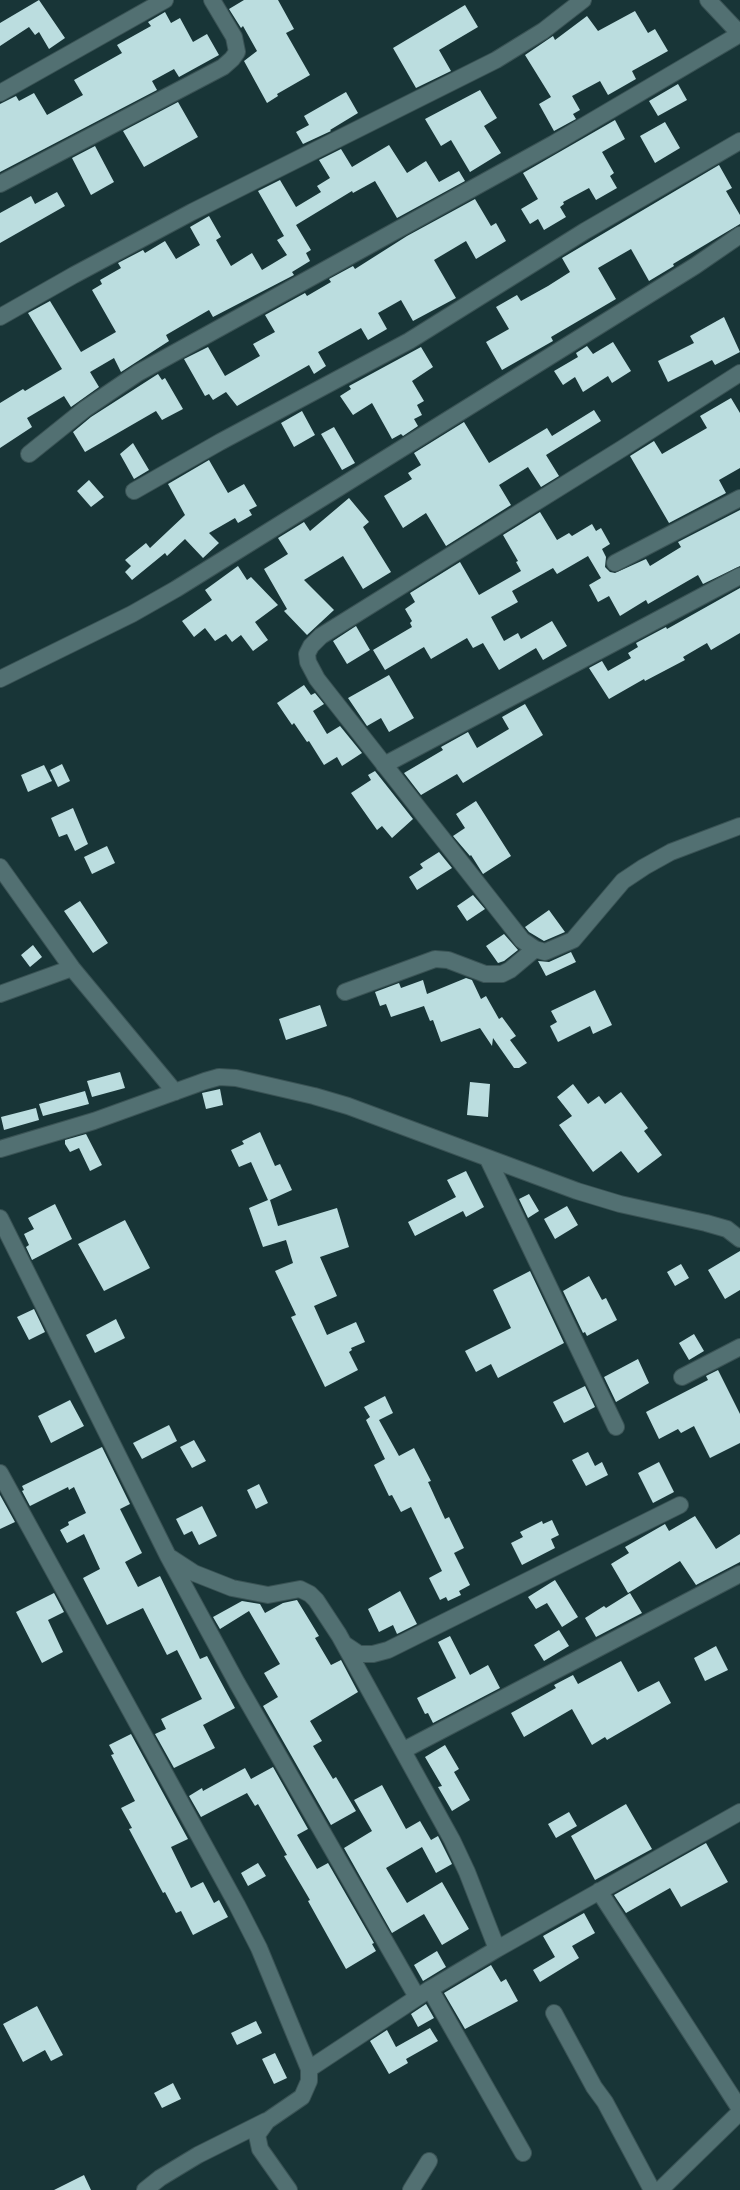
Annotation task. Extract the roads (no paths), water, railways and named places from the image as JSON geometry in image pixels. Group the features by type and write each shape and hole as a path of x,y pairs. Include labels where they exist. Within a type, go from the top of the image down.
{"street":[{"path":"0,93 165,0"},
{"path":"0,184 223,67 237,52 234,37 212,0"},
{"path":"0,317 192,212 496,60 543,31 583,0"},
{"path":"30,454 84,409 138,373 553,144 740,34 708,0"},
{"path":"134,491 220,442 409,341 585,231 740,141"},
{"path":"0,679 132,614 176,589 685,272 740,235"},
{"path":"740,373 321,636 307,654 311,671 522,940 535,949 545,952 573,940 623,881 644,867 671,852 740,826"},
{"path":"615,563 740,498"},
{"path":"384,765 740,576"},
{"path":"0,867 72,968 175,1092"},
{"path":"345,992 435,959 448,960 485,974 495,975 510,970 535,949"},
{"path":"0,994 72,968"},
{"path":"0,1149 94,1121 219,1077 247,1080 348,1106 577,1191 620,1204 727,1229 740,1239"},
{"path":"488,1159 616,1427"},
{"path":"0,1218 168,1556 237,1683 523,2153"},
{"path":"682,1377 740,1347"},
{"path":"0,1473 237,1905 259,1948 309,2069 309,2081 302,2097 267,2121 198,2155 145,2190"},
{"path":"344,1644 359,1654 373,1654 388,1650 680,1504"},
{"path":"168,1556 194,1573 232,1588 268,1595 278,1595 294,1589 305,1591 316,1600 344,1644 404,1750 467,1872 497,1949"},
{"path":"404,1750 740,1574"},
{"path":"309,2069 424,1993 497,1949 740,1812"},
{"path":"599,1891 740,2110 660,2190"},
{"path":"554,2013 652,2190"},
{"path":"267,2121 260,2128 257,2141 260,2150 289,2190"},
{"path":"411,2190 429,2161"}]}
